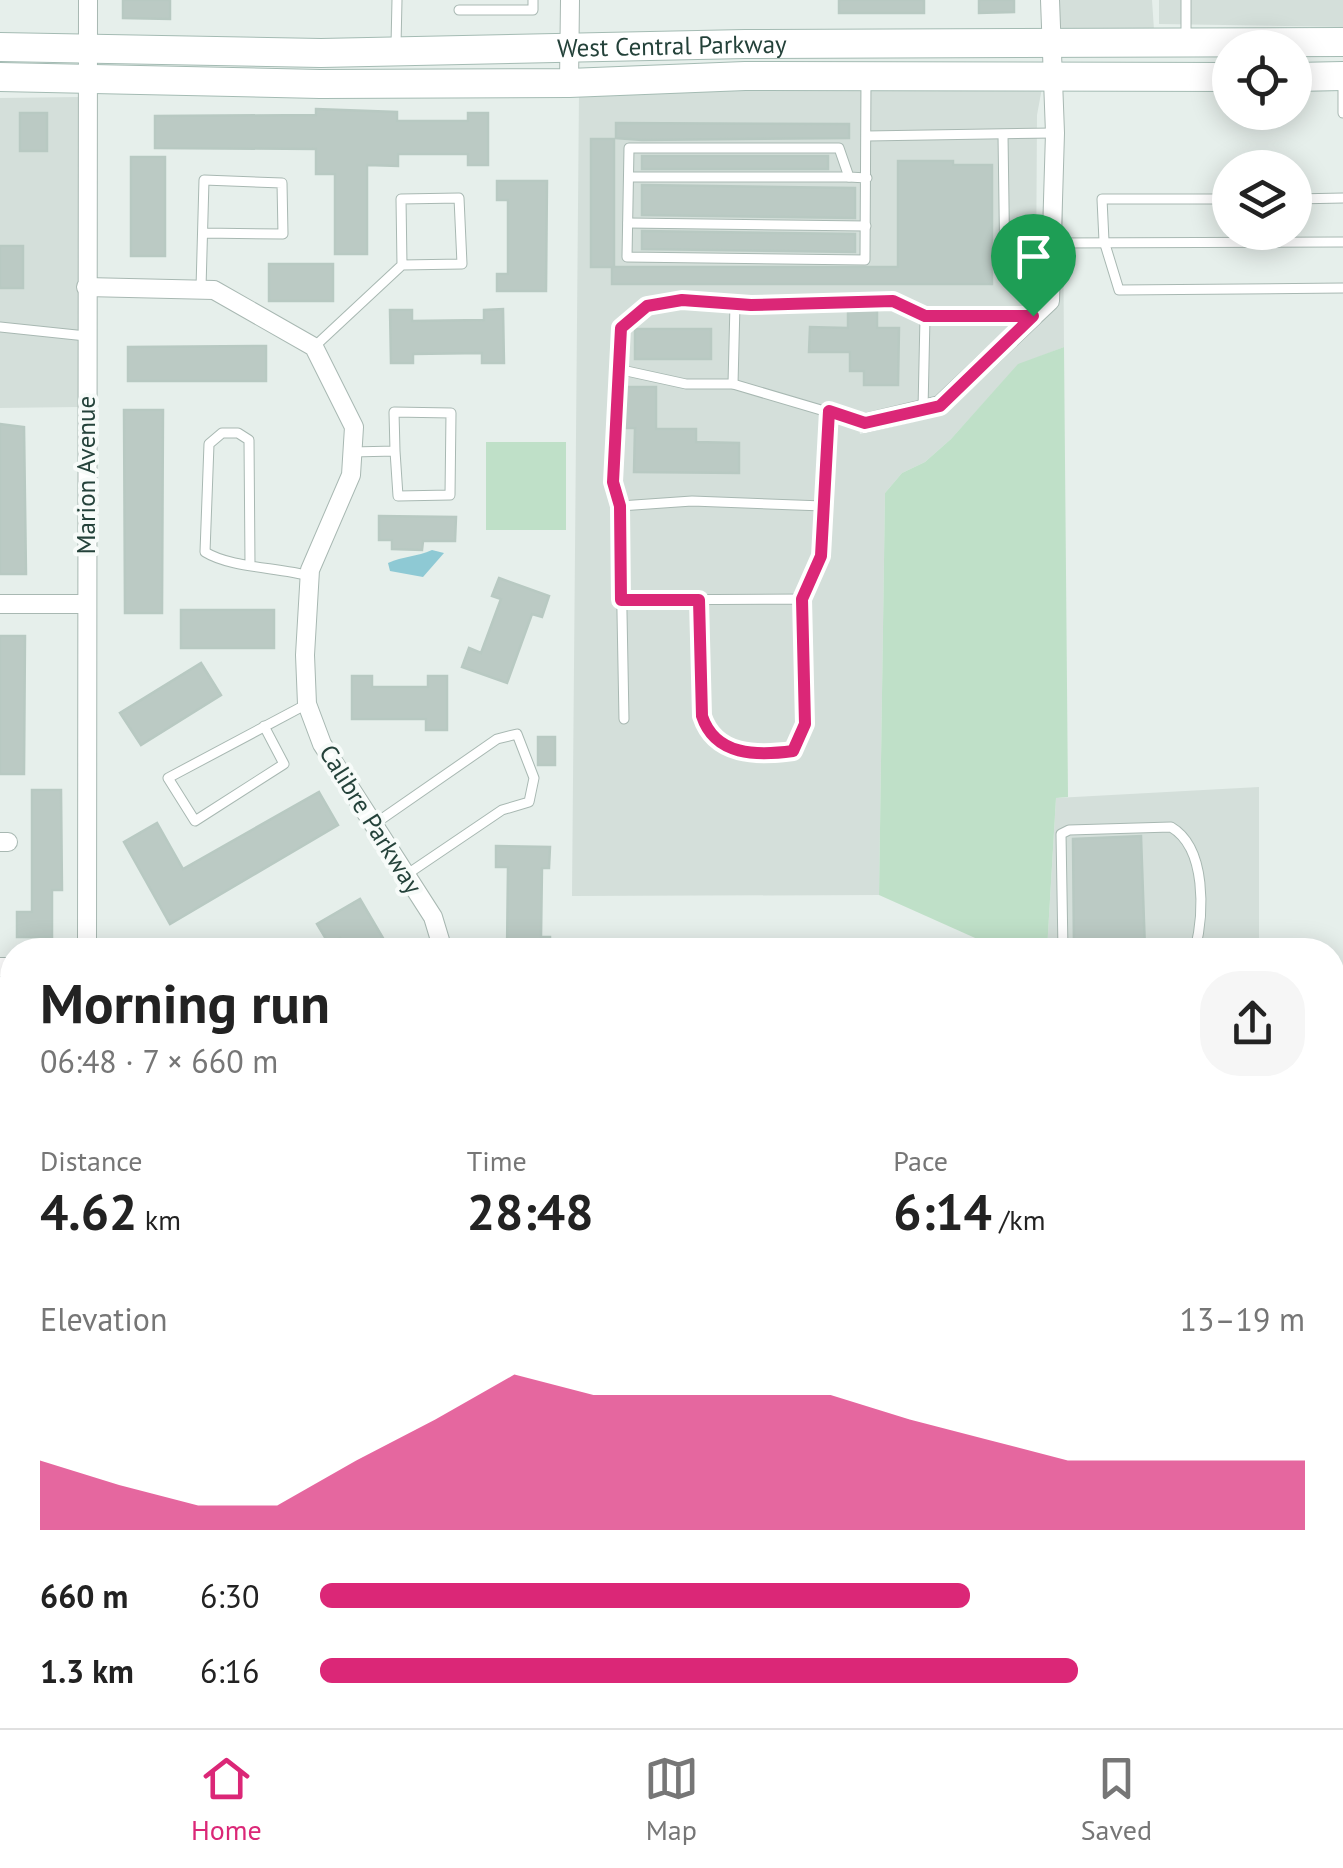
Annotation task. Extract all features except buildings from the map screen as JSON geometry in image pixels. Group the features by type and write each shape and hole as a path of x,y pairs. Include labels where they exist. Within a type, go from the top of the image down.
{"main road":[{"name":"West Central Parkway","path":"0,46 88,51 396,53 745,44 1343,42"},
{"name":"West Central Parkway","path":"0,77 88,82 570,83 866,76 1212,77"},
{"path":"1312,76 1343,76"}],"street":[{"name":"Marion Avenue","path":"87,938 88,0"},
{"path":"570,0 570,83"},
{"path":"865,423 940,406 1050,301 1055,243 1055,133 1050,0"},
{"path":"86,287 214,290 314,346"},
{"name":"Calibre Parkway","path":"314,346 354,427 351,474 310,576 304,656 307,704 322,744 433,917 439,938"},
{"path":"0,604 86,604"}],"lane":[{"path":"396,53 398,0"},
{"path":"460,10 533,10 533,0"},
{"path":"1186,0 1186,43"},
{"path":"849,177 839,148 629,148 627,257 865,260 866,76"},
{"path":"1343,76 1343,113"},
{"path":"867,136 1055,133"},
{"path":"1003,134 1005,274"},
{"path":"628,178 867,178"},
{"path":"201,288 202,233 204,180 282,183 283,234 202,233"},
{"path":"314,346 402,265 462,264 460,198 400,199 402,265"},
{"path":"1212,198 1102,199 1104,241 1120,290 1343,288"},
{"path":"1312,198 1343,198"},
{"path":"628,224 866,226"},
{"path":"1055,243 1343,242"},
{"path":"624,719 620,506 613,482 616,382 622,370 618,348 621,328 647,306 682,300 735,304 893,301 925,316 1033,316"},
{"path":"734,384 735,304"},
{"path":"923,410 925,316"},
{"path":"0,327 86,336"},
{"path":"622,370 686,384 734,384 865,423"},
{"path":"699,600 702,716 706,728 735,750 773,754 793,751 805,724 802,599 821,556 829,411"},
{"path":"394,412 450,413 450,495 398,496 395,451 394,412"},
{"path":"250,564 249,440 238,433 222,432 209,444 205,552 228,564 250,564 310,576"},
{"path":"352,452 395,451"},
{"path":"620,506 692,501 823,506"},
{"path":"621,600 802,599"},
{"path":"264,726 284,764 194,821 168,778 264,726 307,704"},
{"path":"373,825 497,739 517,734 534,778 529,802 502,810 406,875"},
{"path":"1064,938 1061,834 1070,830 1171,827 1183,834 1198,872 1196,938"}],"shaded area":[{"path":"1059,0 1152,0 1154,30 1060,33"},
{"path":"1159,0 1343,0 1343,27 1159,24"},
{"path":"1042,88 1037,115 1036,287 1004,333 936,397 856,416 860,434 945,413 1015,347 1050,296 1062,88 1064,347 1018,365 951,439 925,462 902,473 885,493 879,895 572,896 579,92"},
{"path":"79,97 78,407 0,408 0,98"},
{"path":"1259,787 1259,938 1048,938 1056,798"}],"green space":[{"path":"1064,347 1068,797 1056,798 1048,938 975,938 879,895 885,493 902,473 925,462 951,439 1018,364"},
{"path":"486,442 566,442 566,530 486,530"}],"water":[{"path":"432,550 444,553 423,577 390,571 388,563"}],"route":[{"path":"682,300 751,305 893,301 925,316 1033,316 940,406 865,423 829,411 821,556 802,599 802,739 793,751 773,754 751,754 720,742 706,728 702,716 699,600 621,600 620,506 613,482 613,446 616,382 622,370 618,348 621,328 647,306 682,300"}]}
